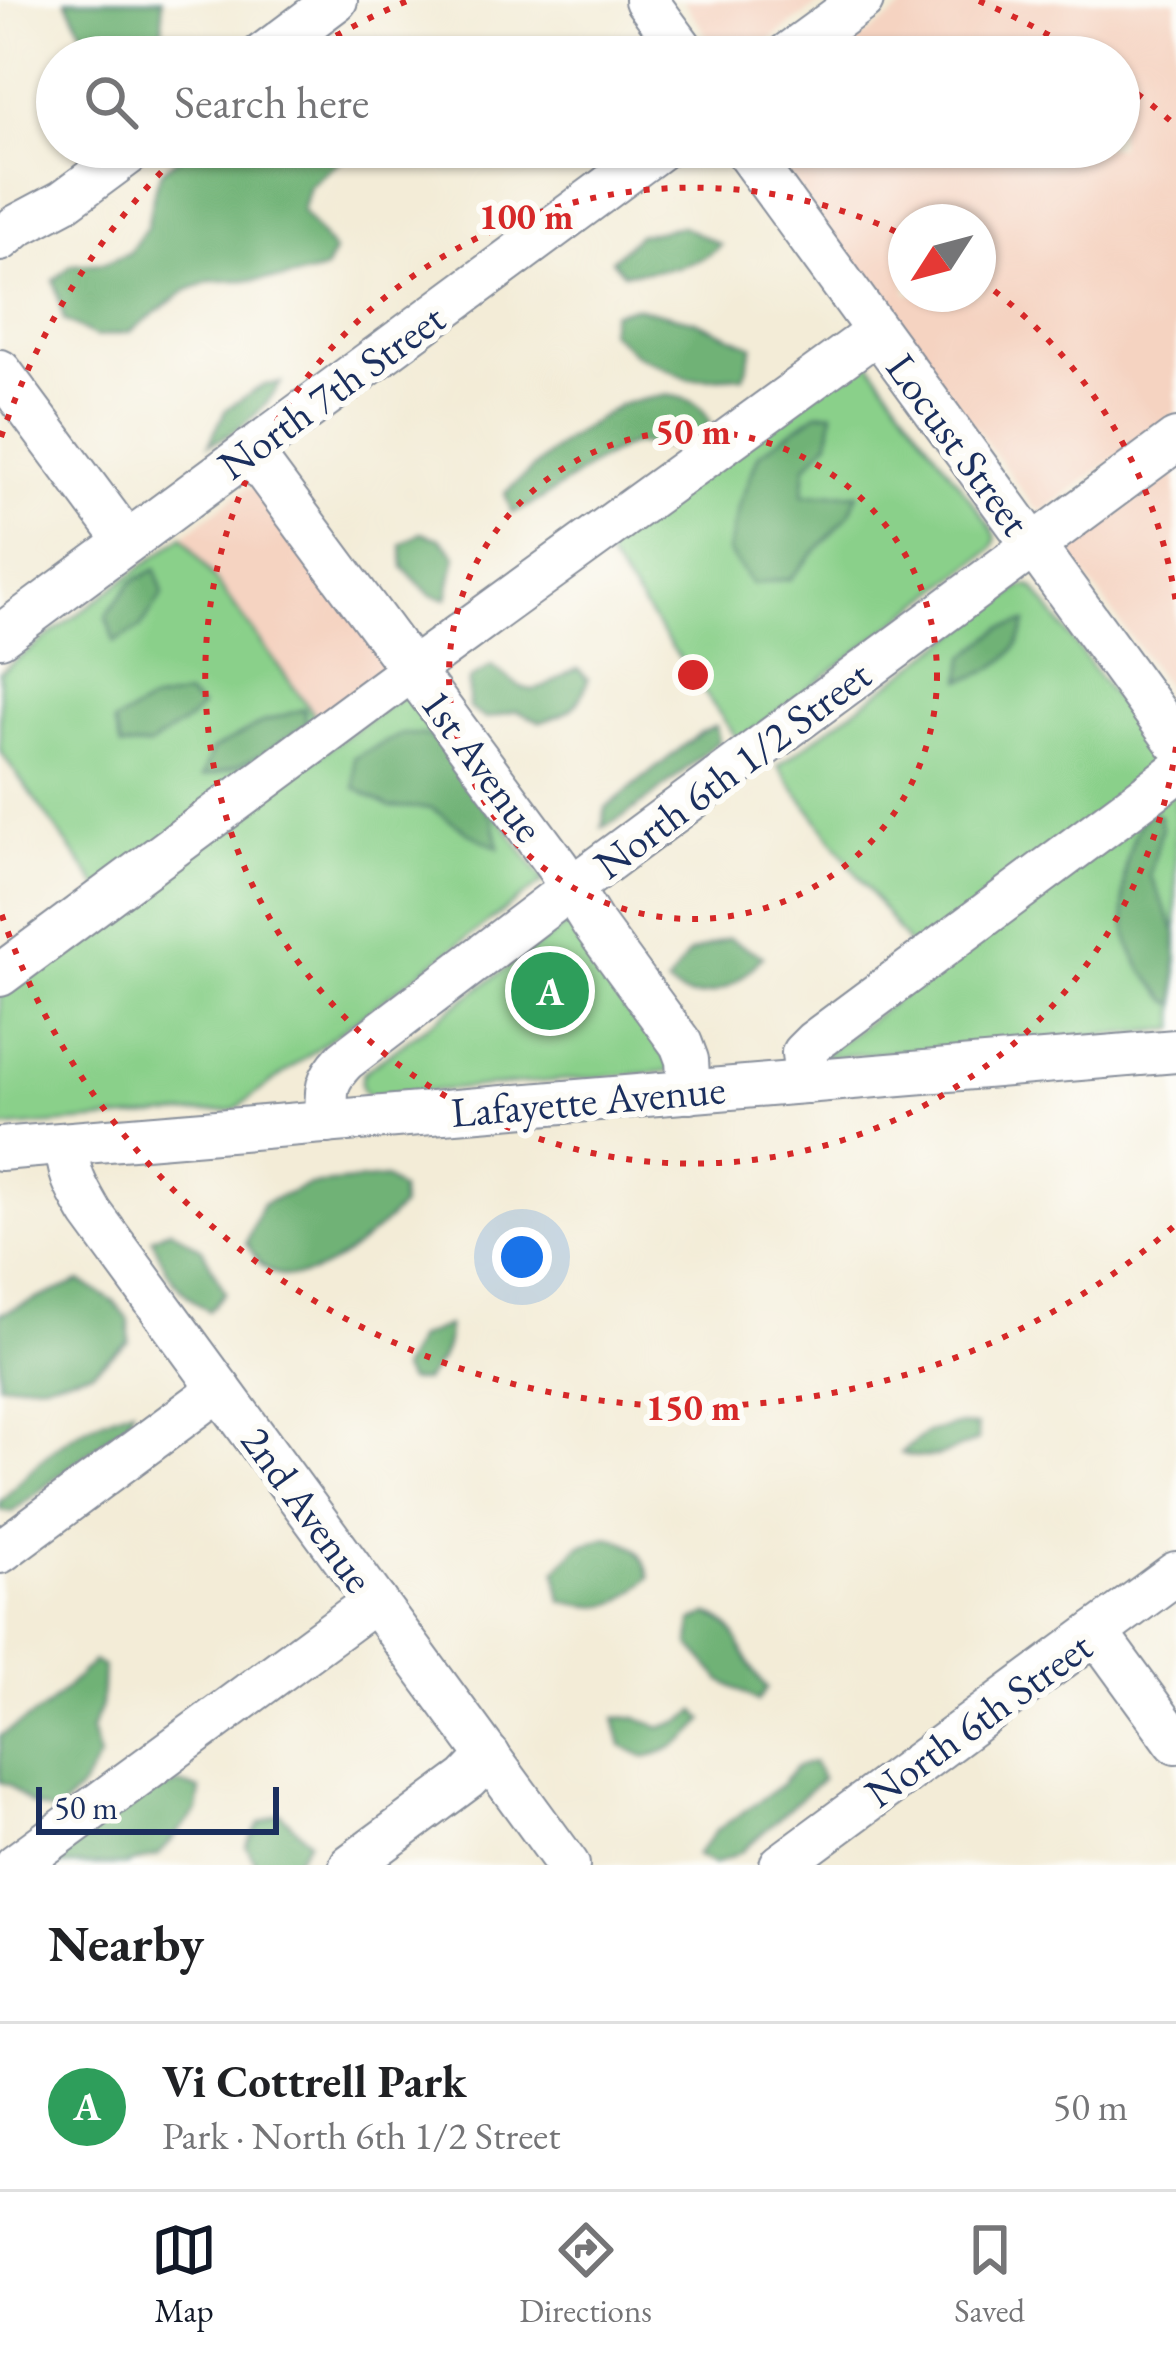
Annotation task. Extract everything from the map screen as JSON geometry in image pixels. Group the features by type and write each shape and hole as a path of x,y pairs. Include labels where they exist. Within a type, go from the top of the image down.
{"street":[{"path":"288,36 336,0"},
{"path":"646,0 673,36"},
{"path":"813,36 862,0"},
{"path":"0,240 109,168"},
{"name":"North 7th Street","path":"0,636 634,168"},
{"name":"Locust Street","path":"758,168 1176,740"},
{"path":"0,975 878,332"},
{"path":"0,371 127,542"},
{"name":"North 6th 1/2 Street","path":"328,1122 326,1088 331,1074 345,1060 1176,440"},
{"name":"1st Avenue","path":"250,451 681,1043 689,1092"},
{"path":"806,1082 803,1053 814,1042 1176,773"},
{"name":"Lafayette Avenue","path":"0,1149 1176,1051"},
{"name":"2nd Avenue","path":"67,1144 72,1180 92,1213 568,1865"},
{"path":"0,1552 220,1389"},
{"name":"North 6th Street","path":"781,1865 1176,1573"},
{"path":"16,1865 375,1601"},
{"path":"1096,1632 1176,1742"},
{"path":"351,1865 467,1779 489,1756"}],"shaded area":[{"path":"683,0 824,0 775,36 707,36"},
{"path":"915,0 1176,0 1176,412 1043,511 1034,507 890,312 996,312 996,204 888,204 888,309 784,168 1140,168 1140,36 866,36"},
{"path":"1176,471 1176,699 1073,554 1079,543"},
{"path":"247,488 257,488 393,666 323,727 183,536"}],"green space":[{"path":"66,0 162,0 163,36 85,36"},
{"path":"331,168 309,186 302,211 334,252 325,270 284,279 211,281 187,290 129,332 96,337 64,320 54,280 72,265 105,263 129,253 147,227 162,171"},
{"path":"682,226 721,245 700,260 662,269 623,273 612,260 638,235"},
{"path":"635,307 695,321 753,346 744,376 690,379 635,354 609,331 612,313"},
{"path":"866,357 988,523 995,542 991,550 739,741 598,543"},
{"path":"281,383 250,420 209,444 226,409 264,385"},
{"path":"666,395 693,402 706,416 710,423 693,442 625,447 512,513 505,493 563,442 621,404"},
{"path":"833,412 829,441 806,466 803,495 858,493 849,515 790,579 752,584 728,552 739,504 759,454 817,413"},
{"path":"421,533 441,539 456,556 447,599 430,595 403,567 402,544"},
{"path":"183,536 323,727 101,891 0,751 0,672"},
{"path":"156,569 163,594 140,628 114,642 106,615 132,582"},
{"path":"1028,586 1163,764 917,956 778,766"},
{"path":"1026,622 1018,644 1003,661 962,680 965,657 1002,628"},
{"path":"491,666 531,690 578,669 588,679 577,703 559,716 541,722 516,711 486,719 469,708 469,680"},
{"path":"408,691 544,881 234,1110 0,1128 0,987"},
{"path":"186,695 201,707 191,718 149,746 121,747 114,723 151,702"},
{"path":"304,709 307,723 282,741 245,763 202,777 212,750 265,721"},
{"path":"716,726 719,741 646,801 602,827 606,808 700,733"},
{"path":"402,734 438,740 493,820 499,848 431,808 389,807 355,788 354,758"},
{"path":"1176,789 1176,1029 819,1058"},
{"path":"1146,813 1159,815 1162,828 1150,875 1176,933 1176,1004 1143,971 1126,930 1126,868"},
{"path":"570,922 577,924 674,1071 369,1096 364,1091 364,1072"},
{"path":"728,938 762,956 749,971 723,989 704,995 687,995 667,985 688,954"},
{"path":"385,1178 400,1190 401,1207 356,1247 318,1270 280,1275 263,1266 246,1243 262,1204 309,1185"},
{"path":"170,1229 202,1249 225,1292 209,1311 180,1289 163,1262 152,1238"},
{"path":"80,1281 114,1302 129,1320 129,1342 92,1371 46,1382 0,1384 0,1314"},
{"path":"447,1326 447,1342 438,1362 424,1381 408,1381 400,1370 417,1338"},
{"path":"133,1408 129,1422 12,1512 0,1510 0,1502 59,1445 92,1424"},
{"path":"957,1425 977,1426 978,1440 931,1457 901,1453 926,1433"},
{"path":"607,1537 636,1549 650,1577 610,1604 562,1601 556,1570 579,1546"},
{"path":"708,1614 730,1628 767,1688 758,1701 722,1681 690,1645 692,1622"},
{"path":"94,1661 103,1667 101,1706 91,1730 99,1758 82,1787 56,1814 30,1804 0,1782 0,1736 46,1708"},
{"path":"696,1711 704,1720 671,1748 646,1757 622,1746 615,1718 637,1717 660,1728"},
{"path":"813,1762 822,1779 741,1852 714,1864 696,1855 716,1831 780,1786 796,1767"},
{"path":"179,1784 200,1790 197,1811 159,1855 125,1865 52,1865 65,1850 151,1791"},
{"path":"280,1813 309,1841 292,1865 257,1865 246,1846 260,1823"}],"place":[{"name":"Vi Cottrell Park","path":"550,991"}]}
